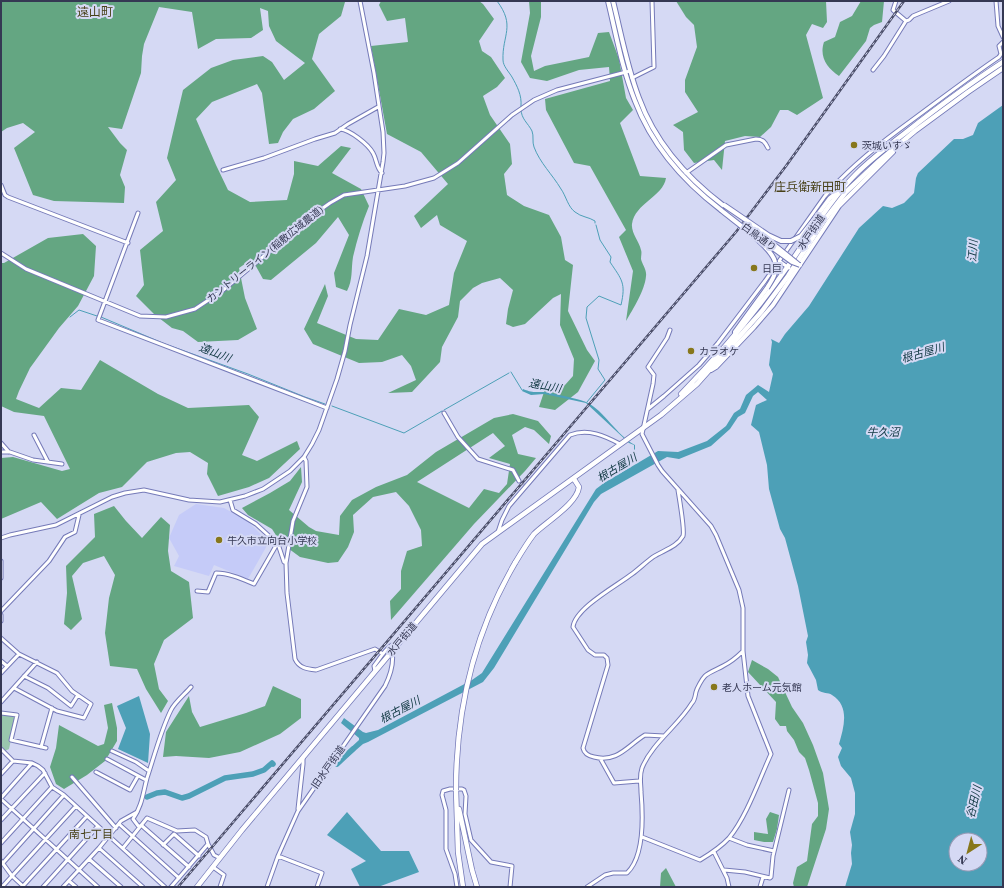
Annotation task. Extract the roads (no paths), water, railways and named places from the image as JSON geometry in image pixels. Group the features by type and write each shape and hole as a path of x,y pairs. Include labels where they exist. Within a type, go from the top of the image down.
{"highway":[{"name":"水戸街道","path":"197,887 302,758 476,551 498,532 574,479 661,415 706,371 762,311 833,201 856,174 877,154 944,103 1003,62"},
{"name":"水戸街道","path":"706,371 790,268 846,192 879,161 910,135 1003,68"},
{"path":"463,887 458,852 456,790 457,753 460,719 471,666 479,639 492,608 515,563 533,535 561,511 576,495 579,487 574,479"},
{"path":"457,802 466,848 477,887"}],"main road":[{"name":"白鳥通り","path":"608,1 639,111 659,147 687,181 792,262 800,265"},
{"name":"白鳥通り","path":"613,1 628,72 655,132 673,158 714,202"},
{"path":"706,371 716,367 754,327 778,298 826,225 848,197 910,135"},
{"path":"723,208 768,235 781,241 791,241 801,236 830,198 856,174"},
{"path":"723,208 765,246 773,256 776,265 775,274 767,288 731,339"}],"street":[{"path":"1,538 56,525 79,515 112,497 136,491 144,490 189,500 220,502 230,500 255,493 273,483 290,471 304,457 319,430 345,351 367,256 382,173 384,143 374,73 360,1"},
{"path":"632,78 654,67 652,1"},
{"path":"896,1 893,10 906,21"},
{"path":"873,70 884,56 906,21 913,16 949,1"},
{"path":"996,1 998,26 1003,36"},
{"path":"647,409 671,391 699,365 738,318 824,196 835,184 881,143 940,98 999,57 1001,54 998,46 1003,42"},
{"name":"カントリーライン(稲敷広域農道)","path":"1,253 26,269 140,316 166,317 195,308 222,291 313,215 344,195 405,186 434,178 458,163 512,115 527,104 551,92 628,72"},
{"path":"940,98 944,103"},
{"path":"223,170 264,158 335,133 378,107"},
{"path":"340,129 350,132 372,152 378,169 382,173"},
{"path":"686,173 726,145 756,139 764,141 768,148"},
{"path":"1,185 5,195 8,197 128,243"},
{"path":"138,213 98,320 327,408"},
{"path":"779,261 790,268"},
{"path":"642,837 700,860 714,852 729,838 743,815 771,754 748,696 742,651 743,608 739,590 711,526 678,490 658,465 642,434 642,428 654,379 654,375 648,366 667,338 670,330"},
{"path":"699,365 706,371"},
{"path":"444,413 458,437 478,459 513,470 520,482"},
{"path":"498,532 500,524 510,506 570,435 580,432 592,433 620,444"},
{"path":"34,435 48,462"},
{"path":"1,443 9,452"},
{"path":"1,452 9,452 33,460 62,464"},
{"path":"304,457 306,461 307,487 294,521 286,563 287,593 295,659 302,667 316,670 375,649 383,654"},
{"path":"664,736 645,735 619,755 612,757 600,758 588,755 584,752 583,748 608,665 607,658 604,655 594,655 588,650 575,632 573,623 580,614 599,596 631,575 649,560 677,543 684,532 678,490"},
{"path":"230,500 233,510 256,524 278,544 284,562 286,563"},
{"path":"1,611 49,561 65,537 75,532 79,515"},
{"path":"197,591 208,592 216,573 222,573 254,584 278,544"},
{"path":"1,561 1,578"},
{"path":"1,615 1,621"},
{"path":"1,639 19,654 57,673 72,691 91,704 84,718 52,708 14,688"},
{"path":"375,671 374,666 383,654 394,643 399,642"},
{"name":"旧水戸街道","path":"267,887 278,856 298,811 380,694 387,681 392,650"},
{"path":"587,887 605,875 613,873 627,873 631,870 636,862 642,837 641,790 639,781 646,759 693,702 696,691 705,676 736,658 742,651"},
{"path":"1,673 19,654"},
{"path":"1,661 7,666"},
{"path":"1,702 37,662"},
{"path":"24,676 48,688 71,706 78,695"},
{"path":"189,867 132,820 138,811 142,800 146,780 171,709 191,687"},
{"path":"41,747 52,708"},
{"path":"1,713 16,715 11,740 46,748"},
{"path":"2,751 13,760 32,763 38,766 45,773 52,787 64,795 165,887"},
{"path":"112,751 136,762 149,771"},
{"path":"298,811 303,764 302,758"},
{"path":"600,758 614,783 639,781"},
{"path":"107,759 146,780"},
{"path":"1,774 13,760"},
{"path":"32,763 1,798 98,887"},
{"path":"96,772 130,790 138,776"},
{"path":"1,820 45,773"},
{"path":"72,777 116,828"},
{"path":"1,843 52,787"},
{"path":"457,887 456,879 446,848 446,810 442,795 443,791 450,789 462,789 465,792 465,814 471,840 491,862 512,866 510,887"},
{"path":"724,870 771,877 774,851 789,790"},
{"path":"64,795 35,829 2,862 12,876 24,887 87,816"},
{"path":"2,887 76,806"},
{"path":"63,887 99,848 122,820 138,811"},
{"path":"123,848 147,818 177,831 195,830 206,837 214,855 220,858"},
{"path":"119,824 179,878"},
{"path":"43,887 98,826"},
{"path":"163,845 174,834 198,856"},
{"path":"729,838 747,845 774,851"},
{"path":"170,887 208,844"},
{"path":"99,848 143,887"},
{"path":"714,852 724,870 728,887"},
{"path":"278,856 322,873 317,887"},
{"path":"89,859 121,887"},
{"path":"213,867 224,875 220,887"},
{"path":"760,887 763,877"},
{"path":"69,881 76,887"}],"water":[{"name":"牛久沼","path":"1003,105 1003,887 845,887 852,864 850,832 855,814 855,793 851,778 841,766 838,757 842,748 839,744 844,724 843,711 838,700 830,694 818,690 816,680 807,663 808,655 806,642 808,636 798,586 785,538 780,529 769,489 767,465 759,432 751,425 756,405 767,400 758,392 753,396 745,413 738,417 730,429 711,446 679,459 667,457 601,494 594,502 494,668 483,682 363,744 348,757 346,752 359,740 359,738 341,723 344,718 363,732 366,733 378,730 472,680 482,673 596,489 658,451 678,452 707,441 726,426 734,413 740,409 746,395 758,385 769,392 773,374 769,365 772,342 771,339 779,343 809,306 859,228 883,206 892,208 904,203 914,193 918,173 954,139 963,139 973,135 978,123"},
{"path":"523,389 531,392 552,393 586,402 593,406 628,441 635,445 637,455 635,456 634,445 629,443 586,403 544,394 531,395 522,391"},
{"path":"139,696 150,734 148,763 118,749 126,728 117,706"},
{"path":"347,812 381,851 409,851 419,872 378,887 360,887 351,869 366,861 327,835"}],"waterway":[{"path":"497,1 503,10 507,24 503,62 519,91 521,106"},
{"path":"521,109 523,118 532,131 533,145 537,153 558,184 571,207 577,214 593,220 595,223"},
{"path":"587,402 605,380 598,369 599,360 586,318 587,307 599,296 621,305 623,292 622,282 610,262 611,257 600,240 596,225"},
{"name":"遠山川","path":"70,317 79,310 97,316"},
{"name":"遠山川","path":"101,317 165,344 325,404"},
{"name":"遠山川","path":"511,372 522,390"},
{"name":"遠山川","path":"444,410 509,373"},
{"name":"遠山川","path":"332,406 404,433 442,411"},
{"name":"根古屋川","path":"337,764 353,749"},
{"name":"根古屋川","path":"147,797 165,792 182,798 225,778 253,774 264,770 272,763 273,764"}],"tunnel":[{"path":"519,481 526,486"}],"railway":[{"path":"178,887 736,232 786,166 904,1"}],"place":[{"name":"茨城いすゞ","path":"854,145"},
{"name":"日巨","path":"754,268"},
{"name":"カラオケ","path":"691,351"},
{"name":"牛久市立向台小学校","path":"219,540"},
{"name":"老人ホーム元気館","path":"714,687"}],"district":[{"name":"遠山町","path":"95,12"},
{"name":"庄兵衛新田町","path":"810,187"},
{"name":"南七丁目","path":"91,834"}],"water label":[{"name":"江川","path":"973,251"},
{"name":"谷田川","path":"974,802"}]}
